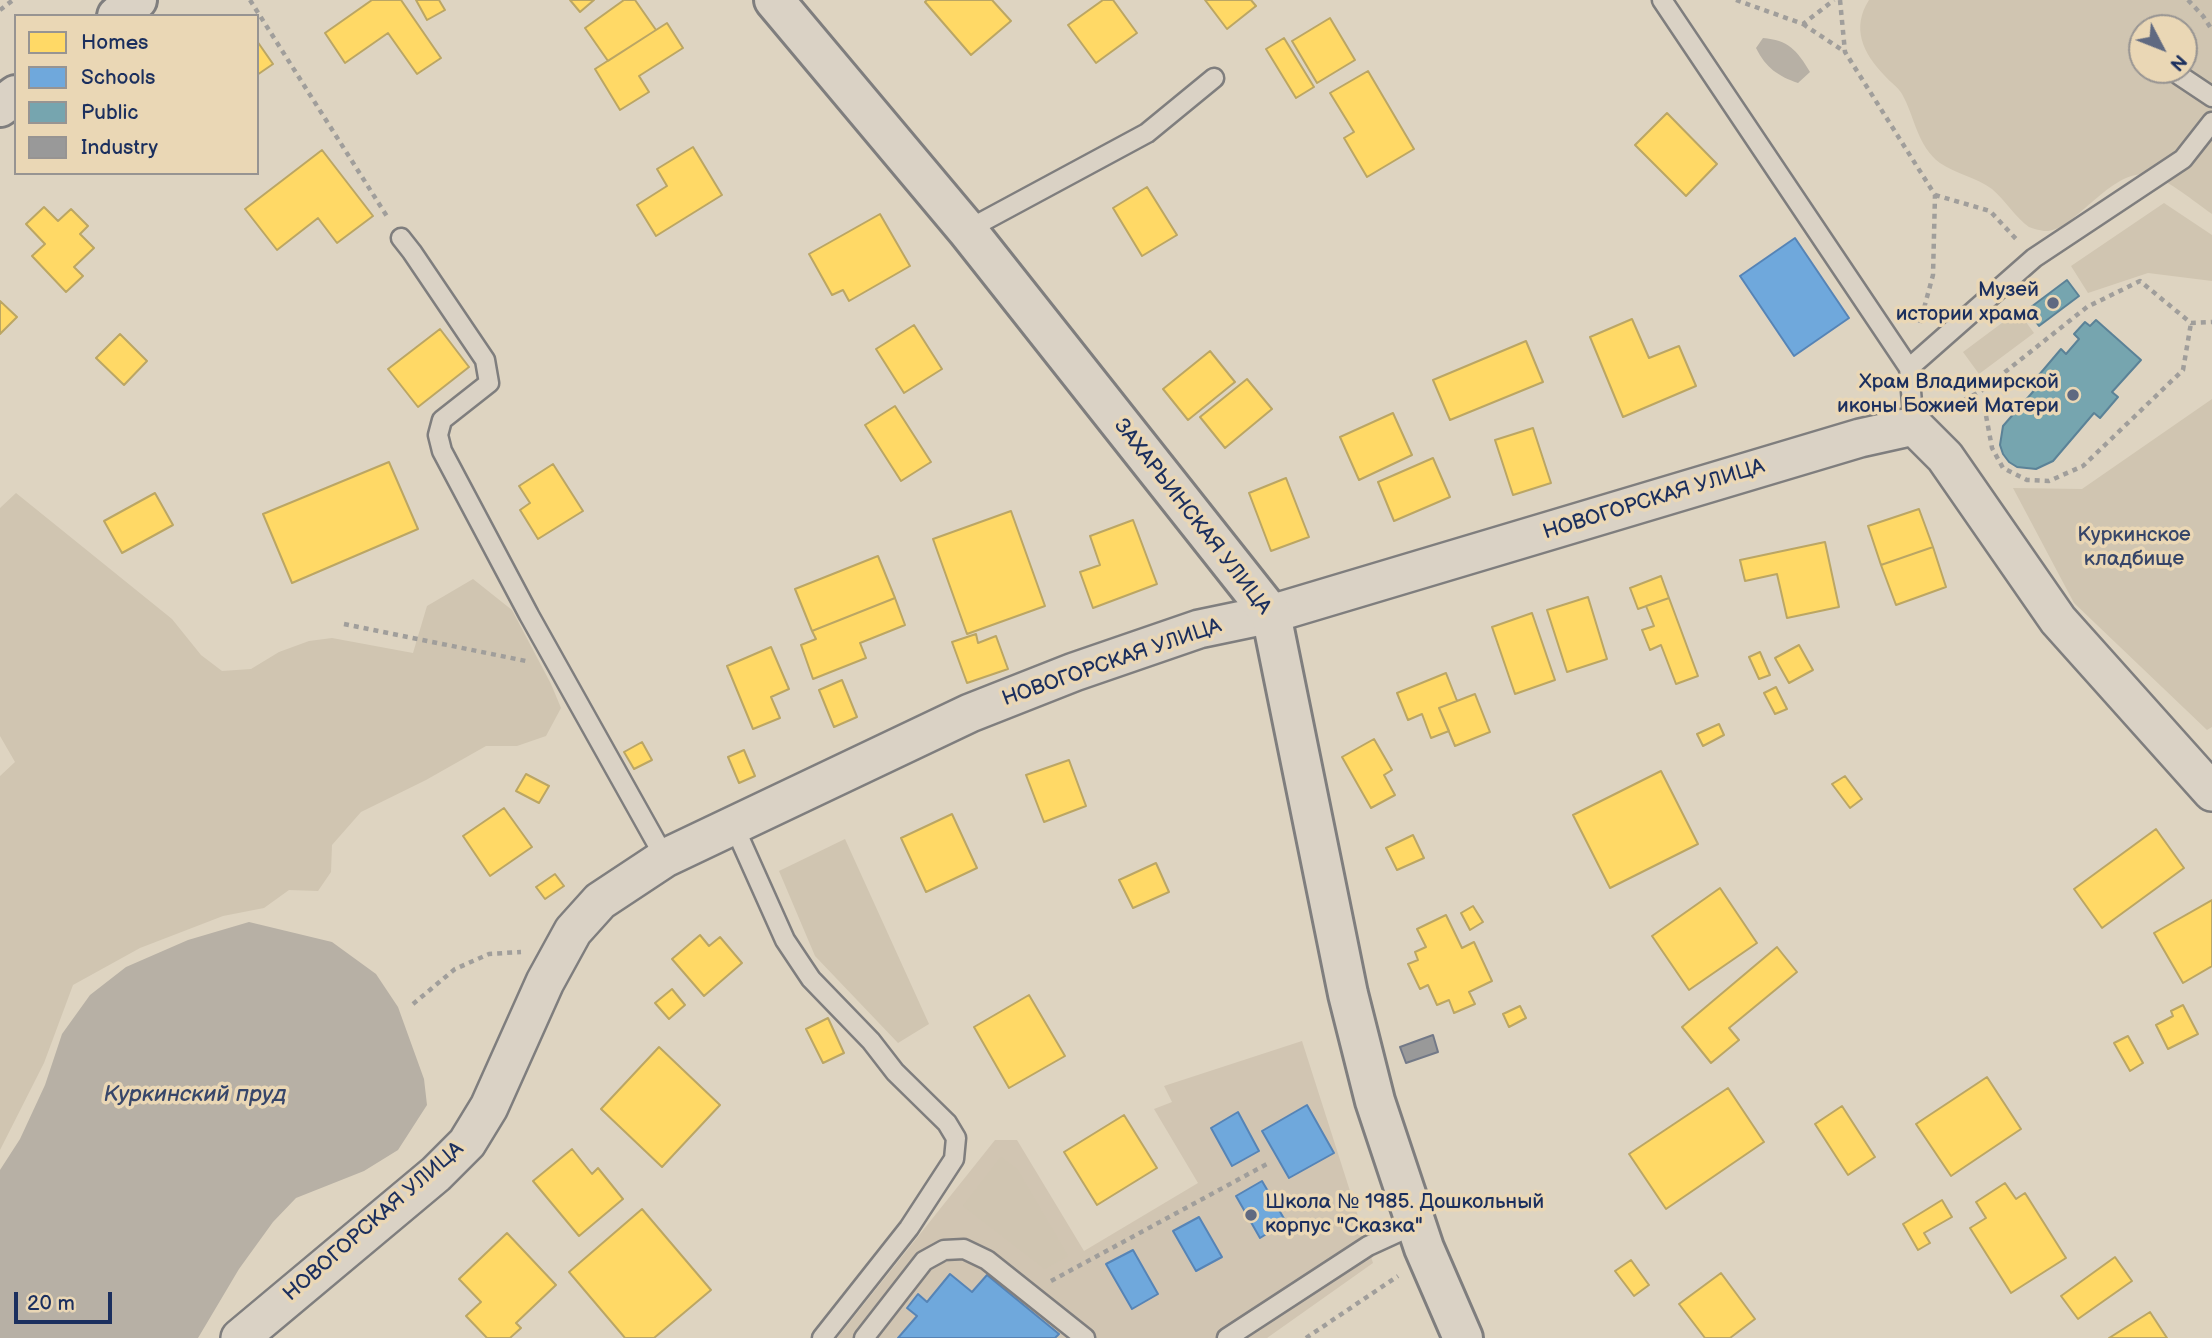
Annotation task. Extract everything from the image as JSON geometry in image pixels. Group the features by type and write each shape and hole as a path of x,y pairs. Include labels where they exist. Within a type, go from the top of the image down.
{"street":[{"path":"120,14 137,0"},
{"name":"ЗАХАРЬИНСКАЯ УЛИЦА","path":"774,0 967,230 1271,614 1348,994 1375,1101 1422,1240 1463,1338"},
{"path":"1914,426 1945,457 2058,620 2205,774"},
{"name":"НОВОГОРСКАЯ УЛИЦА","path":"240,1338 436,1174 467,1143 489,1107 545,982 573,930 600,901 665,858 970,713 1074,672 1199,629 1271,614 1860,438 1914,426"}],"lane":[{"path":"1661,0 1909,368 1914,426"},
{"path":"967,230 1147,133 1214,78"},
{"path":"2192,84 2212,97"},
{"path":"1909,368 2034,258 2183,159 2212,122"},
{"path":"401,238 485,360 489,383 442,420 438,435 442,451 665,858"},
{"path":"734,826 785,940 811,979 871,1041 895,1072 947,1123 956,1138 954,1159 909,1228 822,1338"},
{"path":"1227,1338 1368,1246 1422,1240"},
{"path":"864,1338 924,1261 944,1250 964,1249 987,1260 1085,1338"}],"path":[{"path":"0,10 13,0"},
{"path":"1736,0 1803,24 1845,52 1935,195 1933,275 1909,368"},
{"path":"1803,24 1834,0"},
{"path":"1840,0 1845,52"},
{"path":"2188,0 2212,30"},
{"path":"259,14 401,238"},
{"path":"1935,195 1990,211 2034,258"},
{"path":"1914,426 1986,386 2087,307 2140,281 2191,323 2212,322"},
{"path":"1986,386 1985,410 1992,447 2003,468 2026,480 2049,481 2083,466 2183,370 2191,323"},
{"path":"344,624 558,667"},
{"path":"413,1004 455,969 489,954 529,951 561,953"},
{"path":"1029,1293 1266,1164"},
{"path":"1306,1338 1422,1240"}],"shaded area":[{"name":"Школа № 1985. Дошкольный корпус \"Сказка\"","path":"1302,1041 1373,1263 1267,1338 837,1338 995,1140 1017,1140 1084,1251 1198,1183 1154,1109 1172,1102 1164,1086"}],"green space":[{"path":"1869,0 2212,0 2212,214 2165,182 2149,175 2135,175 2121,180 2055,229 2044,231 2029,227 1992,189 1940,163 1932,156 1917,131 1902,94 1886,78 1865,49 1860,30"},
{"path":"2164,203 2212,235 2212,281 2148,273 2088,293 2071,266"},
{"path":"2018,311 2034,333 1979,374 1963,352"},
{"name":"Куркинское кладбище","path":"2212,399 2212,727 2207,730 2074,603 2013,488 2082,489"},
{"path":"16,493 172,619 201,655 222,671 251,669 279,652 309,641 332,638 413,653 427,606 473,579 512,610 561,708 546,736 517,746 486,746 361,812 332,845 331,872 318,891 289,890 264,908 223,916 140,948 73,985 44,1063 0,1150 0,776 15,762 0,736 0,508"},
{"path":"845,839 929,1024 898,1043 815,956 779,871"},
{"path":"1001,1157 1017,1169 1068,1256 1045,1269 963,1206"}],"water":[{"path":"1763,38 1779,41 1791,48 1810,72 1798,83 1773,70 1756,48"},
{"name":"Куркинский пруд","path":"249,922 332,942 376,974 398,1007 424,1079 427,1105 398,1150 364,1171 296,1198 273,1222 239,1269 198,1338 0,1338 0,1170 20,1139 45,1085 62,1034 90,995 126,967 188,940"}],"building: Homes":[{"path":"372,0 401,0 441,58 417,74 388,33 345,63 325,33"},
{"path":"416,0 439,0 445,10 427,20"},
{"path":"570,0 594,0 580,12"},
{"path":"624,0 635,0 656,30 608,61 585,28"},
{"path":"992,0 1011,21 971,55 925,2"},
{"path":"1103,0 1113,0 1137,33 1096,63 1068,25"},
{"path":"1205,0 1251,0 1256,6 1227,29"},
{"path":"1330,18 1355,60 1317,83 1292,41"},
{"path":"667,23 683,48 639,76 649,92 620,110 595,69"},
{"path":"1284,38 1314,87 1296,98 1266,49"},
{"path":"259,44 273,64 259,74"},
{"path":"1368,71 1414,149 1367,177 1344,138 1354,132 1330,93"},
{"path":"1667,113 1717,164 1686,196 1635,145"},
{"path":"693,147 722,195 656,236 637,205 667,186 657,169"},
{"path":"322,150 373,216 337,243 318,218 277,250 245,209"},
{"path":"1147,187 1177,235 1142,256 1113,208"},
{"path":"44,207 58,221 71,209 88,226 80,234 94,248 74,267 83,276 66,292 32,256 45,244 26,224"},
{"path":"880,214 910,266 849,301 843,290 832,295 809,254"},
{"path":"0,301 17,317 0,334"},
{"path":"1632,319 1649,358 1679,346 1696,386 1623,417 1590,337"},
{"path":"914,325 942,369 904,393 876,349"},
{"path":"440,329 469,367 418,407 388,369"},
{"path":"120,334 147,361 124,385 96,358"},
{"path":"1526,341 1543,382 1450,420 1433,380"},
{"path":"1210,351 1235,382 1188,420 1163,389"},
{"path":"1247,379 1272,409 1225,448 1200,417"},
{"path":"895,406 931,462 901,481 865,425"},
{"path":"1393,413 1412,455 1359,480 1340,437"},
{"path":"1533,428 1551,483 1513,495 1495,440"},
{"path":"1433,458 1450,497 1394,521 1378,482"},
{"path":"389,462 418,529 292,583 263,514"},
{"path":"553,464 583,511 538,539 520,510 530,503 519,486"},
{"path":"1286,478 1309,537 1271,551 1249,493"},
{"path":"155,493 173,525 122,553 104,521"},
{"path":"1919,509 1933,547 1881,565 1868,526"},
{"path":"1011,511 1045,606 967,634 933,539"},
{"path":"1133,520 1157,584 1093,608 1080,572 1100,565 1090,536"},
{"path":"1825,542 1839,607 1787,618 1777,574 1745,581 1740,560"},
{"path":"1933,547 1946,587 1896,605 1881,565"},
{"path":"878,556 895,598 812,631 795,589"},
{"path":"1661,576 1669,598 1638,609 1630,588"},
{"path":"1588,597 1607,659 1567,672 1547,610"},
{"path":"895,598 905,625 860,643 866,658 813,679 801,645 816,639 812,631"},
{"path":"1669,598 1698,676 1676,684 1661,645 1650,650 1642,630 1654,626 1646,606"},
{"path":"1532,613 1555,680 1515,694 1492,627"},
{"path":"976,634 978,643 996,636 1008,669 967,683 952,642"},
{"path":"1799,645 1813,670 1789,683 1775,658"},
{"path":"771,647 789,689 771,697 780,718 753,729 727,666"},
{"path":"1760,652 1770,675 1759,679 1749,657"},
{"path":"1446,673 1457,701 1439,708 1449,731 1431,738 1422,714 1408,720 1397,693"},
{"path":"842,680 857,717 834,727 819,690"},
{"path":"1776,687 1787,709 1775,714 1764,693"},
{"path":"1475,694 1490,732 1455,746 1439,708"},
{"path":"1719,724 1724,735 1703,746 1697,734"},
{"path":"1374,739 1392,770 1384,775 1395,795 1371,808 1342,757"},
{"path":"642,742 652,760 634,769 624,752"},
{"path":"744,750 755,776 739,783 728,757"},
{"path":"1069,760 1086,806 1044,822 1026,775"},
{"path":"1661,771 1698,844 1610,888 1573,815"},
{"path":"526,774 549,786 539,803 516,791"},
{"path":"1845,776 1862,799 1850,808 1832,784"},
{"path":"504,808 532,847 490,876 463,836"},
{"path":"952,814 977,868 926,892 901,838"},
{"path":"2156,829 2184,868 2102,928 2074,889"},
{"path":"1413,835 1424,858 1397,870 1386,848"},
{"path":"1156,863 1169,892 1133,908 1119,880"},
{"path":"555,874 564,886 545,899 536,887"},
{"path":"1720,888 1757,943 1689,990 1652,936"},
{"path":"2212,900 2212,966 2183,983 2154,933"},
{"path":"1473,906 1483,922 1470,930 1461,913"},
{"path":"1446,915 1462,948 1474,942 1492,981 1469,992 1475,1004 1454,1013 1449,1000 1437,1005 1428,985 1420,989 1408,964 1418,960 1415,952 1426,947 1417,929"},
{"path":"700,935 709,946 720,937 742,963 704,996 672,959"},
{"path":"1777,947 1797,972 1729,1028 1739,1040 1711,1063 1682,1027"},
{"path":"672,989 685,1005 669,1019 655,1003"},
{"path":"1029,995 1065,1056 1009,1088 974,1027"},
{"path":"2183,1005 2198,1034 2168,1049 2156,1025 2173,1016 2171,1011"},
{"path":"1520,1006 1526,1018 1509,1027 1503,1014"},
{"path":"828,1018 844,1053 823,1063 806,1029"},
{"path":"2128,1036 2143,1063 2130,1071 2114,1043"},
{"path":"659,1047 720,1105 662,1167 601,1109"},
{"path":"1987,1077 2021,1129 1951,1176 1916,1124"},
{"path":"1728,1088 1764,1142 1666,1209 1629,1154"},
{"path":"1842,1106 1875,1157 1848,1175 1815,1124"},
{"path":"1124,1115 1157,1168 1097,1205 1064,1152"},
{"path":"572,1149 592,1174 598,1168 623,1199 579,1236 533,1181"},
{"path":"2005,1183 2016,1199 2025,1193 2066,1258 2011,1293 1970,1228 1986,1218 1976,1202"},
{"path":"1942,1200 1952,1217 1924,1233 1930,1243 1918,1250 1903,1224"},
{"path":"642,1209 711,1290 654,1338 625,1338 569,1272"},
{"path":"507,1233 556,1285 516,1323 521,1328 510,1338 487,1338 466,1316 481,1302 459,1279"},
{"path":"2115,1257 2132,1281 2078,1319 2061,1296"},
{"path":"1631,1260 1649,1285 1634,1296 1615,1271"},
{"path":"1721,1273 1755,1319 1730,1338 1705,1338 1679,1304"},
{"path":"2150,1312 2167,1338 2109,1338"}],"building: Schools":[{"path":"1795,238 1849,318 1794,356 1740,276"},
{"path":"1307,1105 1334,1153 1289,1178 1262,1131"},
{"path":"1238,1112 1259,1151 1232,1166 1211,1128"},
{"path":"1262,1181 1286,1222 1260,1238 1236,1196"},
{"path":"1199,1217 1222,1257 1196,1271 1173,1231"},
{"path":"1133,1250 1158,1294 1132,1309 1106,1264"},
{"path":"950,1274 972,1292 987,1275 1059,1334 1055,1338 898,1338 917,1316 907,1308 918,1294 927,1302"}],"building: Public":[{"name":"Музей истории храма","path":"2067,280 2079,296 2039,326 2027,310"},
{"name":"Храм Владимирской иконы Божией Матери","path":"2096,320 2141,360 2112,392 2118,397 2100,418 2094,413 2053,461 2036,469 2017,467 2003,454 2000,445 2003,426 2038,386 2033,382 2061,349 2066,354 2079,339 2074,334 2085,322 2090,326"}],"building: Industry":[{"path":"1433,1035 1438,1052 1406,1063 1400,1047"}],"place":[{"name":"Музей истории храма","path":"2053,303"},
{"name":"Храм Владимирской иконы Божией Матери","path":"2073,395"},
{"name":"Школа № 1985. Дошкольный корпус \"Сказка\"","path":"1251,1215"}]}
